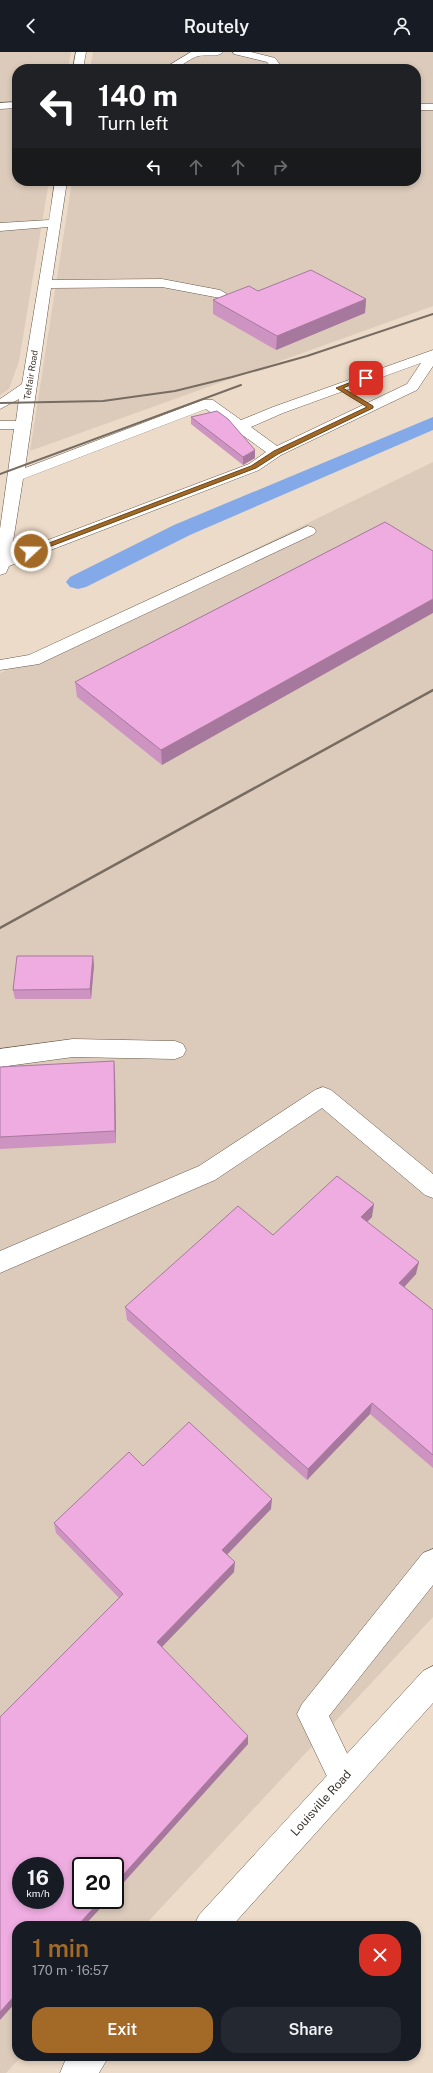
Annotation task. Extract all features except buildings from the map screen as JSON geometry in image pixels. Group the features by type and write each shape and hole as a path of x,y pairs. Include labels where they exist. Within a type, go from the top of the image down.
{"street":[{"path":"79,64 81,52"},
{"path":"177,64 197,53 218,52"},
{"path":"238,52 271,60 274,64"},
{"path":"0,106 12,106"},
{"path":"421,107 433,107"},
{"name":"Telfair Road","path":"1,566 13,468 22,430 60,186"},
{"path":"0,227 55,223"},
{"path":"45,284 162,283 220,294"},
{"path":"240,426 278,410 433,354"},
{"path":"1,566 254,467 360,401 412,388 433,354"},
{"path":"0,405 29,386"},
{"path":"339,388 360,401"},
{"path":"13,468 208,403 276,452"},
{"path":"0,425 22,430"},
{"path":"0,433 22,430"},
{"path":"0,665 33,660 308,531"},
{"path":"0,1058 73,1048 175,1050"},
{"path":"0,1262 207,1173 323,1096 433,1188"},
{"path":"344,1778 312,1714 433,1564"},
{"name":"Louisville Road","path":"215,1921 433,1681"},
{"path":"77,2073 88,2061"}],"shaded area":[{"path":"0,52 71,52 69,64 12,64 12,186 48,186 19,361 9,389 0,395"},
{"path":"93,52 433,52 433,306 30,451 71,186 421,186 421,64 91,64"},
{"path":"433,462 433,1617 149,1921 12,1921 12,2061 17,2061 6,2073 0,2073 0,673"}],"waterway":[{"path":"78,582 182,530 433,423"}],"railway":[{"path":"0,403 103,401 175,391 307,356 433,314"},
{"path":"0,474 241,385"},
{"path":"0,928 433,690"}],"route":[{"path":"31,551 254,467 276,452 371,407 339,388 366,378"}]}
